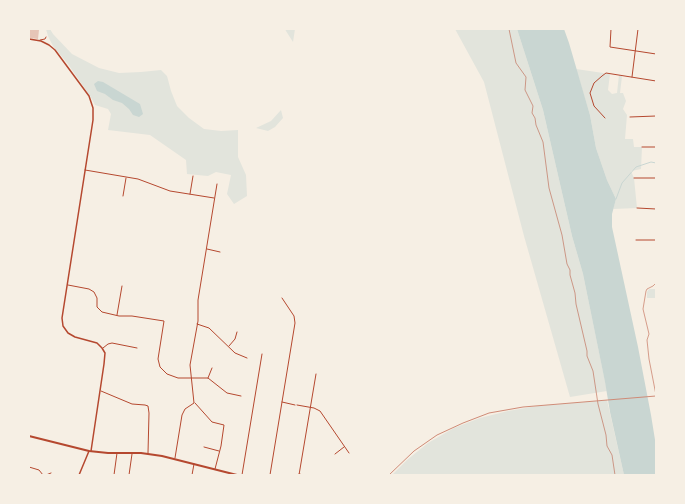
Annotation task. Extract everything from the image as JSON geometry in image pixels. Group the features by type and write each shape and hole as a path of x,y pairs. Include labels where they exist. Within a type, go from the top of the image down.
{"main road":[{"path":"29,436 90,451 148,453 237,475"}],"street":[{"path":"611,29 610,47 656,54"},
{"path":"632,77 638,29"},
{"path":"39,40 46,37"},
{"path":"29,39 39,40 50,46 72,72 92,103 93,120 62,318 64,329 68,333 73,336 97,342 105,354 90,451 79,475"},
{"path":"605,118 594,106 590,93 598,79 605,74 608,74 656,81"},
{"path":"630,116 656,116"},
{"path":"642,147 656,147"},
{"path":"85,170 140,180 170,191 215,198"},
{"path":"190,194 193,176"},
{"path":"123,196 126,177"},
{"path":"634,178 656,178"},
{"path":"215,469 224,425 214,424 194,403 190,365 197,324 198,300 217,184"},
{"path":"637,208 656,209"},
{"path":"636,240 656,240"},
{"path":"207,249 220,252"},
{"path":"67,285 92,290 96,296 96,304 99,310 117,315 164,321 158,356 160,367 164,372 173,377 208,378 227,393 241,396"},
{"path":"117,315 122,286"},
{"path":"270,475 295,323 294,316 282,298"},
{"path":"656,305 656,313"},
{"path":"197,324 209,328 235,353 247,358"},
{"path":"228,347 235,339 238,332"},
{"path":"102,348 112,343 137,348"},
{"path":"242,475 262,354"},
{"path":"208,378 212,368"},
{"path":"304,475 299,475 316,374"},
{"path":"100,390 132,404 148,406 148,453"},
{"path":"282,402 310,407 321,412 349,453"},
{"path":"174,459 182,415 186,409 194,403"},
{"path":"204,447 219,451"},
{"path":"334,454 345,447"},
{"path":"114,475 117,453"},
{"path":"129,475 132,453"},
{"path":"192,475 194,464"},
{"path":"29,467 40,470 43,475"},
{"path":"46,475 51,472"}],"path":[{"path":"509,29 516,63 526,77 525,90 533,106 532,113 536,118 536,125 542,142 549,188 562,235 567,264 570,270 587,351 586,356 593,371 598,404 607,446 612,455 615,475"},
{"path":"656,283 646,291 643,309 649,334 647,340 649,359 656,395"}],"shaded area":[{"path":"46,29 50,29 72,54 99,68 119,73 161,70 167,76 177,106 189,118 204,129 221,131 238,130 238,157 246,175 247,196 234,204 227,194 231,175 216,172 208,176 187,174 186,160 150,135 108,130 111,114 108,109 95,105 68,64 53,46"},
{"path":"285,29 295,29 293,42 286,31"},
{"path":"455,29 517,29 543,110 572,236 583,274 607,391 570,397 524,236 484,82"},
{"path":"517,29 564,29 569,43 590,115 596,148 607,180 616,199 612,214 612,227 651,415 656,446 656,475 624,475 583,274 572,236 543,110"},
{"path":"576,69 610,74 608,90 612,94 617,93 619,75 622,76 620,93 623,93 626,101 623,109 627,115 625,139 633,139 634,147 642,147 641,169 631,171 634,178 637,208 613,209 616,199 607,180 596,148 590,115"},
{"path":"98,81 103,82 140,104 143,114 139,117 133,115 122,103 97,91 94,84"},
{"path":"281,110 283,118 275,127 268,131 256,128 271,121"},
{"path":"649,289 656,289 656,298 647,298 647,292"},
{"path":"607,400 624,475 392,475 407,460 428,443 454,428 480,418 537,406"}],"building":[{"path":"29,29 39,30 38,39 29,38"}],"waterway":[{"path":"616,199 622,183 636,167 651,162 656,163"}],"railway":[{"path":"389,475 414,451 437,435 489,413 523,407 656,396"}]}
